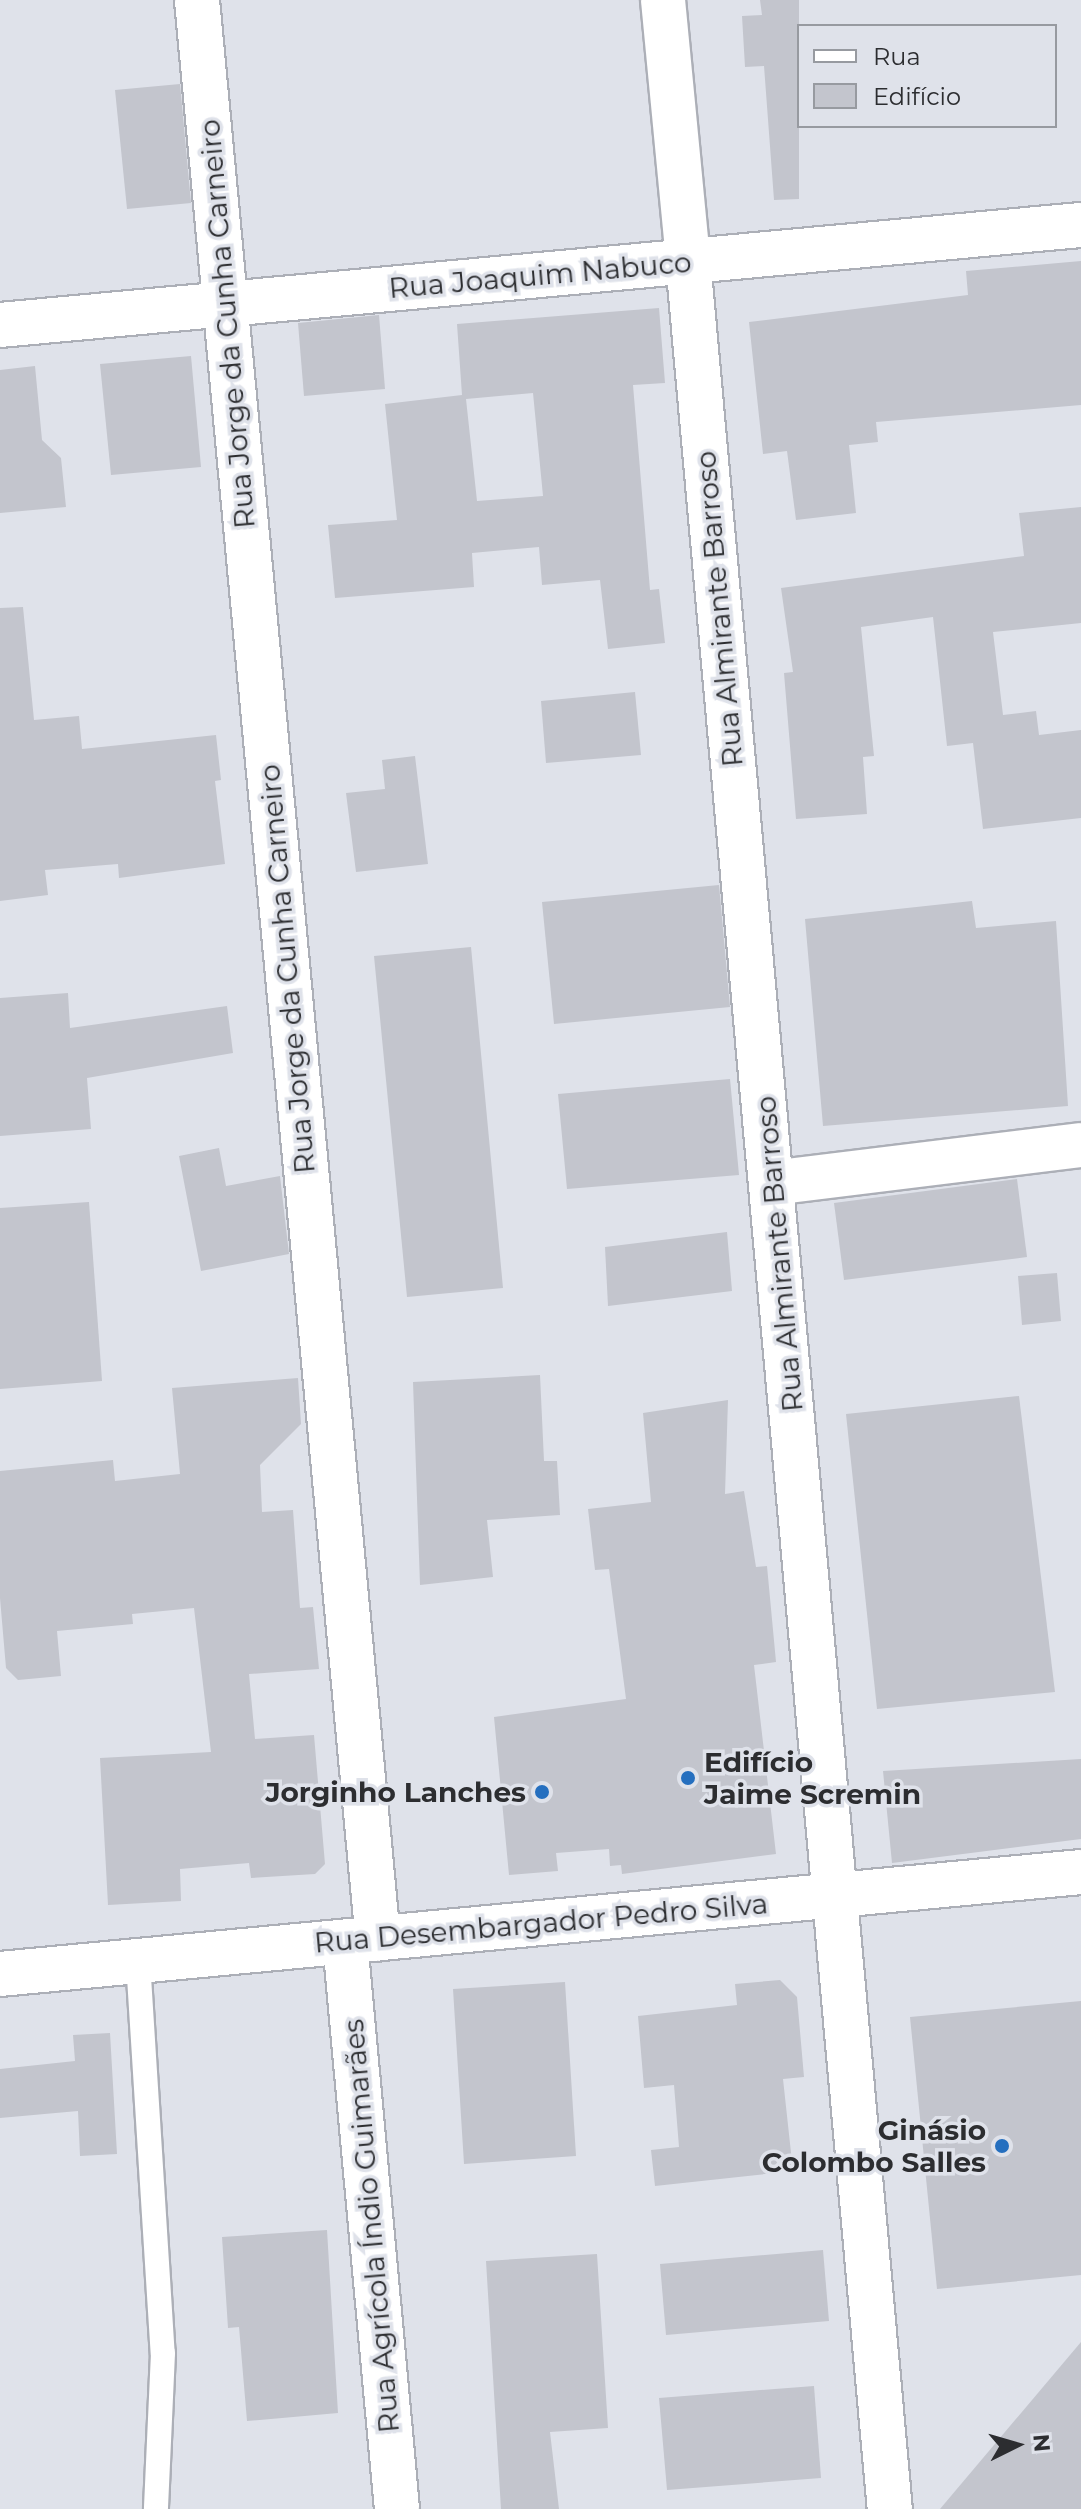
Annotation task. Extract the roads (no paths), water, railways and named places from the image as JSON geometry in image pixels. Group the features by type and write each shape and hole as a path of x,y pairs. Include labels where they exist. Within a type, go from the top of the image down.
{"main road":[{"name":"Rua Jorge da Cunha Carneiro","path":"197,0 362,1940"},
{"name":"Rua Almirante Barroso","path":"663,0 838,1895 890,2509"},
{"name":"Rua Joaquim Nabuco","path":"0,325 1081,225"},
{"path":"772,1183 1081,1145"},
{"name":"Rua Desembargador Pedro Silva","path":"0,1974 1081,1872"},
{"name":"Rua Agrícola Índio Guimarães","path":"362,1940 397,2509"}],"lane":[{"path":"138,1961 163,2353 156,2509"}],"place":[{"name":"Edifício Jaime Scremin","path":"688,1778"},
{"name":"Jorginho Lanches","path":"542,1792"},
{"name":"Ginásio Colombo Salles","path":"1002,2146"}]}
